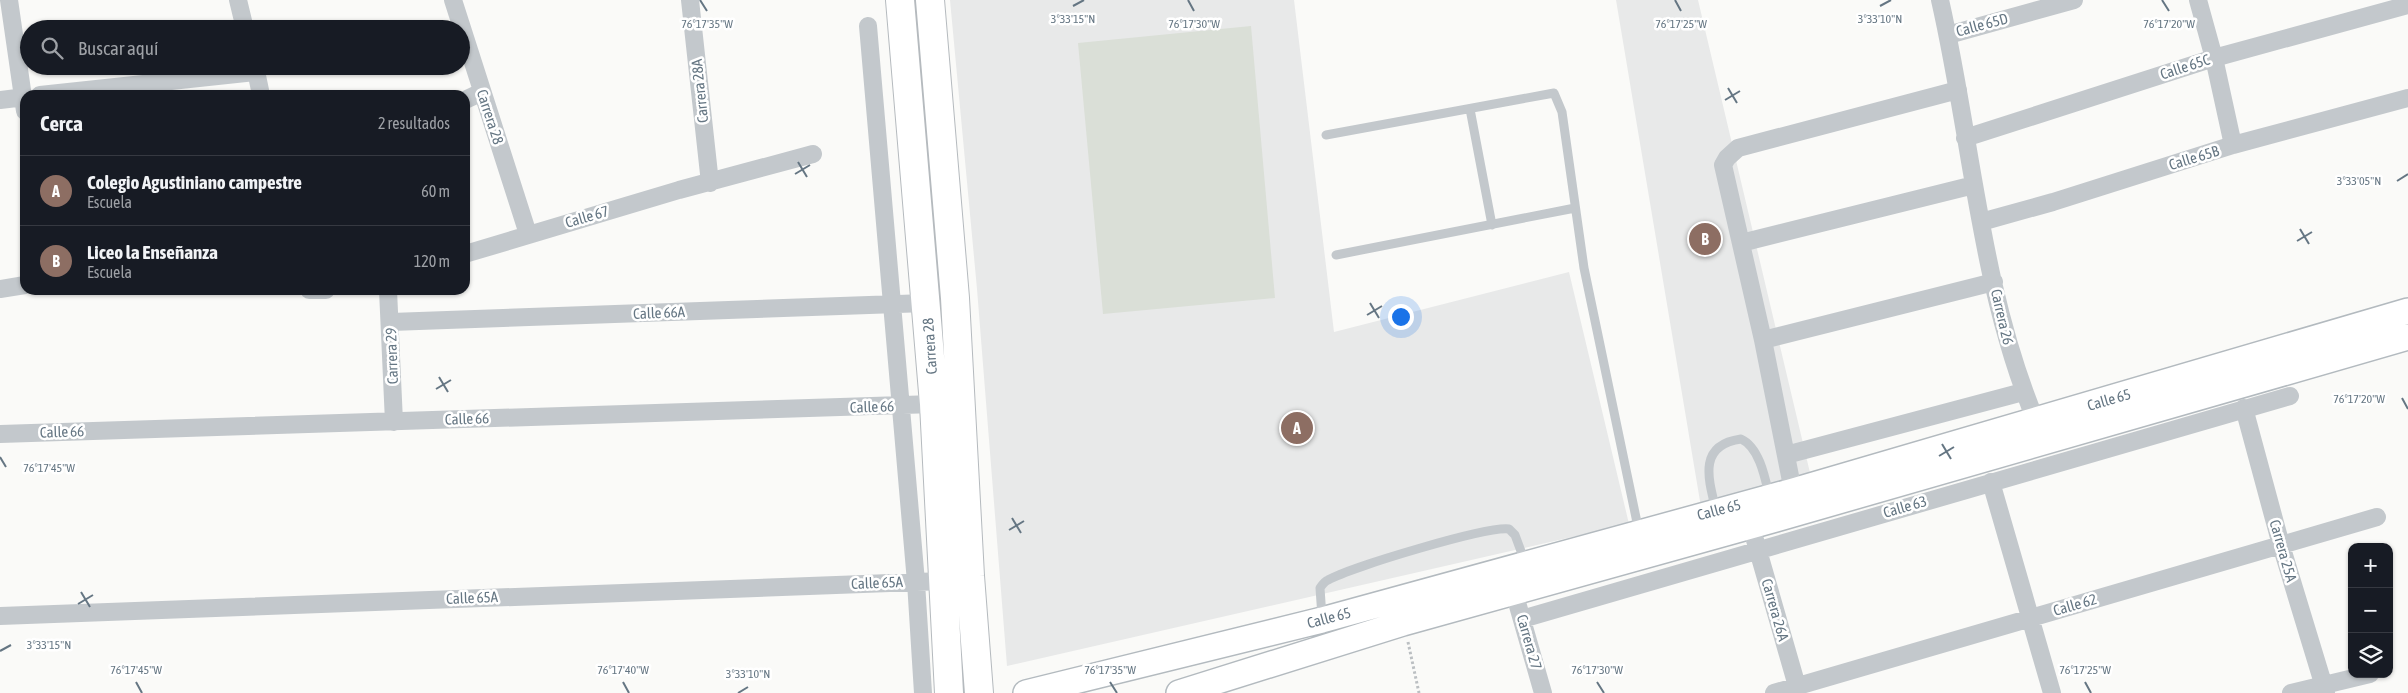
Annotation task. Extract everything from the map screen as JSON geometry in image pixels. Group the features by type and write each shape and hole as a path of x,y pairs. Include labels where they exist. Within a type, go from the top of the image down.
{"main road":[{"name":"Carrera 28","path":"900,0 934,404 949,693"},
{"name":"Carrera 28","path":"930,0 955,298 970,576 979,693"}],"street":[{"path":"9,0 20,75"},
{"path":"238,0 243,20"},
{"name":"Carrera 28","path":"453,0 459,20"},
{"name":"Carrera 28A","path":"690,0 710,183"},
{"name":"Carrera 26","path":"1940,0 1948,35 1981,222 2007,340 2024,392 2036,421"},
{"name":"Calle 65D","path":"1948,35 2074,0"},
{"path":"2198,0 2214,58 2233,145"},
{"name":"Calle 65C","path":"1965,138 2214,58 2408,5"},
{"path":"868,26 916,582 923,693"},
{"name":"Carrera 28","path":"470,54 528,234"},
{"path":"20,75 22,90"},
{"path":"81,90 205,75"},
{"path":"256,75 260,90"},
{"path":"1777,505 1786,455 1763,340 1723,165 1727,158 1738,148 1958,90"},
{"path":"470,98 482,92"},
{"name":"Calle 65B","path":"1981,222 2053,202 2233,145 2408,98"},
{"path":"0,100 20,102"},
{"name":"Calle 67","path":"470,252 528,234 812,154"},
{"path":"1740,243 1974,185"},
{"path":"1763,340 1994,282"},
{"path":"0,289 20,286"},
{"name":"Carrera 29","path":"388,295 394,422"},
{"name":"Calle 66A","path":"390,322 926,303"},
{"name":"Calle 65","path":"1179,693 1403,622 1514,592 1720,522 2036,421 2408,312"},
{"name":"Calle 65","path":"1026,693 1322,620 1639,533 1720,522 1751,526 1777,505 2408,337"},
{"path":"1786,455 2024,392"},
{"name":"Calle 63","path":"1522,619 2290,396"},
{"name":"Calle 66","path":"0,434 934,404"},
{"name":"Carrera 25A","path":"2244,408 2281,545 2325,689"},
{"path":"1991,482 2052,693"},
{"name":"Calle 62","path":"1774,693 1798,690 2030,618 2377,517"},
{"name":"Carrera 26A","path":"1751,526 1798,690"},
{"name":"Calle 65A","path":"0,616 944,581"},
{"name":"Carrera 27","path":"1514,592 1544,693"},
{"path":"2291,693 2325,689 2358,678"}],"lane":[{"path":"1326,134 1554,93 1562,112 1584,268 1639,533"},
{"path":"1470,109 1492,225"},
{"path":"1336,255 1576,208"},
{"path":"1720,522 1711,491 1709,462 1713,452 1721,445 1734,440 1741,439 1751,445 1777,505"},
{"path":"1322,620 1320,588 1327,580 1372,564 1486,530 1509,529 1515,535 1526,563"}],"path":[{"path":"1403,622 1419,693"}],"shaded area":[{"path":"950,0 1294,0 1334,332 1569,272 1629,524 1007,666 977,289"},
{"path":"1616,0 1698,0 1811,477 1701,507"},
{"path":"1251,26 1275,298 1103,314 1078,43"}],"place":[{"name":"Liceo la Enseñanza","path":"1705,239"},
{"name":"Colegio Agustiniano campestre","path":"1297,428"}]}
